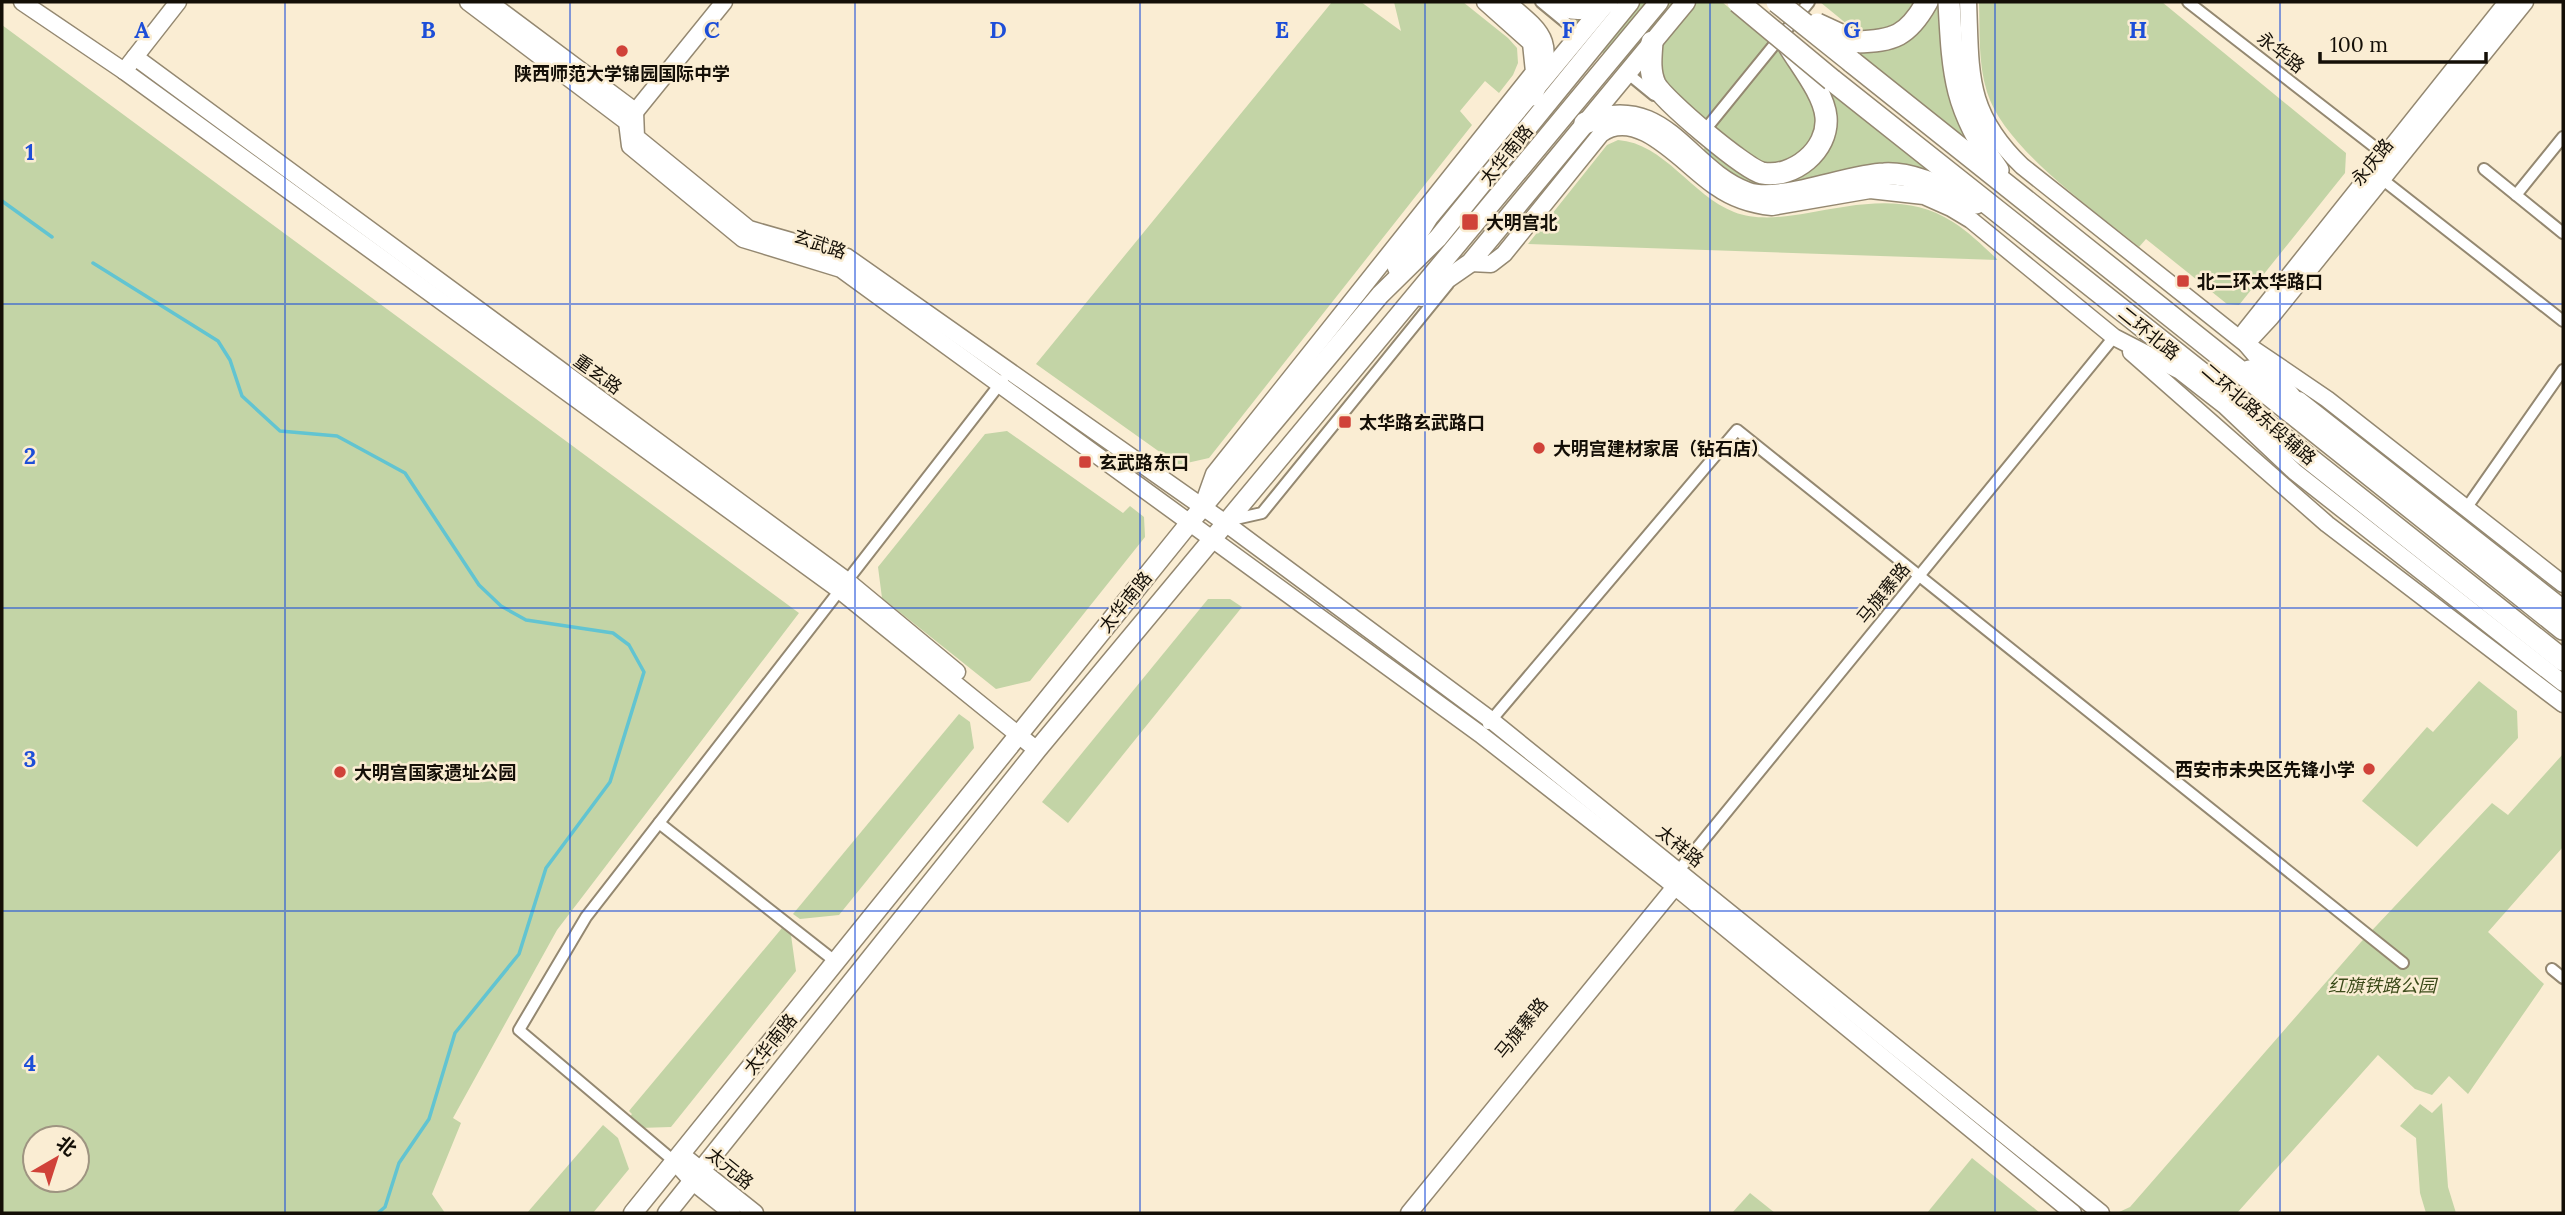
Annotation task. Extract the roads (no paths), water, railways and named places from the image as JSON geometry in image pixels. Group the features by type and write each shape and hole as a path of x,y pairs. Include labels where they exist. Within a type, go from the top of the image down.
{"highway":[{"path":"1503,2 1537,30 1544,48 1543,68 1532,95"},
{"path":"1555,2 1564,7 1584,9 1607,2"},
{"name":"二环北路","path":"1738,2 1787,41 1824,86 2008,219 2563,660"},
{"path":"1854,52 1895,38 1918,18 1927,2"},
{"path":"1949,2 1953,77 1960,104 1975,138 2014,192"},
{"name":"二环北路","path":"1783,7 1854,52 2014,192 2563,629"},
{"path":"1652,42 1651,66 1661,95 1733,155 1760,173 1782,172 1802,165 1816,150 1824,134 1824,86"},
{"path":"1586,123 1603,116 1632,115 1657,124 1734,187 1761,197 1886,173 1930,183 2008,219"},
{"path":"2222,359 2280,385 2328,444"},
{"path":"2180,371 2208,380 2225,406"}],"main road":[{"path":"1380,295 1429,218 1607,2"},
{"name":"太华南路","path":"633,1213 1196,515 1380,295 1438,238 1630,2"},
{"name":"太华南路","path":"667,1213 1224,522 1659,2"},
{"path":"1400,311 1464,268 1686,2"}],"street":[{"name":"重玄路","path":"22,2 124,71 842,585"},
{"path":"124,71 178,2"},
{"path":"468,2 631,116"},
{"path":"489,2 631,116"},
{"path":"631,116 724,2"},
{"path":"1196,515 1214,474 1534,72 1531,43 1486,2"},
{"path":"1541,2 1576,30"},
{"path":"1693,145 1809,2"},
{"name":"二环北路东段辅路","path":"1968,2 1972,84 1976,103 1996,138 2022,166 2243,341 2280,385 2563,608"},
{"name":"永华路","path":"2188,2 2385,155"},
{"name":"永庆路","path":"2378,175 2385,155 2507,2"},
{"name":"永庆路","path":"2243,341 2271,317 2378,175 2525,2"},
{"name":"重玄路","path":"135,57 842,585 1040,747"},
{"path":"1632,77 1704,131"},
{"name":"玄武路","path":"631,116 636,137 749,229 847,257 1005,377 1196,515 1224,522"},
{"name":"二环北路东段辅路","path":"1464,268 1491,264 1504,254 1595,141 1611,127 1635,127 1682,158 1715,187 1733,198 1756,205 1772,207 1870,190 1924,196 1970,220 2113,337 2180,371 2225,406 2295,472 2563,684"},
{"path":"2516,195 2563,137"},
{"path":"2484,169 2563,233"},
{"path":"2378,175 2563,321"},
{"path":"1224,522 1262,513 1464,268"},
{"path":"2113,337 2256,465 2327,524 2563,704"},
{"name":"马旗寨路","path":"1409,1213 2113,337"},
{"path":"2243,341 2327,399 2465,510 2563,584"},
{"path":"2465,510 2563,370"},
{"path":"678,1158 519,1030 586,917 1005,377"},
{"path":"2225,406 2256,465"},
{"path":"2200,414 2266,445"},
{"path":"1480,734 1737,430 2403,963"},
{"name":"玄武路","path":"1196,515 1210,540"},
{"name":"太祥路","path":"1224,522 1492,720 1674,880 2073,1213"},
{"name":"太祥路","path":"1210,540 1480,734 1674,880 2101,1213"},
{"path":"659,823 836,962"},
{"name":"马旗寨路","path":"1395,1213 1674,880"},
{"path":"2552,969 2563,978"},
{"name":"太元路","path":"678,1158 732,1213"},
{"name":"太元路","path":"697,1176 755,1213"}],"waterway":[{"path":"2,201 52,237"},
{"path":"93,263 218,341 230,360 242,396 280,431 337,436 405,473 479,585 501,606 526,620 613,633 629,645 644,672 610,782 546,868 519,954 455,1033 429,1119 399,1163 385,1207 378,1213"}],"place":[{"name":"陕西师范大学锦园国际中学","path":"622,51"},
{"name":"大明宫北","path":"1470,222"},
{"name":"北二环太华路口","path":"2183,281"},
{"name":"太华路玄武路口","path":"1345,422"},
{"name":"大明宫建材家居（钻石店）","path":"1539,448"},
{"name":"玄武路东口","path":"1085,462"},
{"name":"西安市未央区先锋小学","path":"2369,769"},
{"name":"大明宫国家遗址公园","path":"340,772"}],"park label":[{"name":"红旗铁路公园","path":"2382,985"}]}
